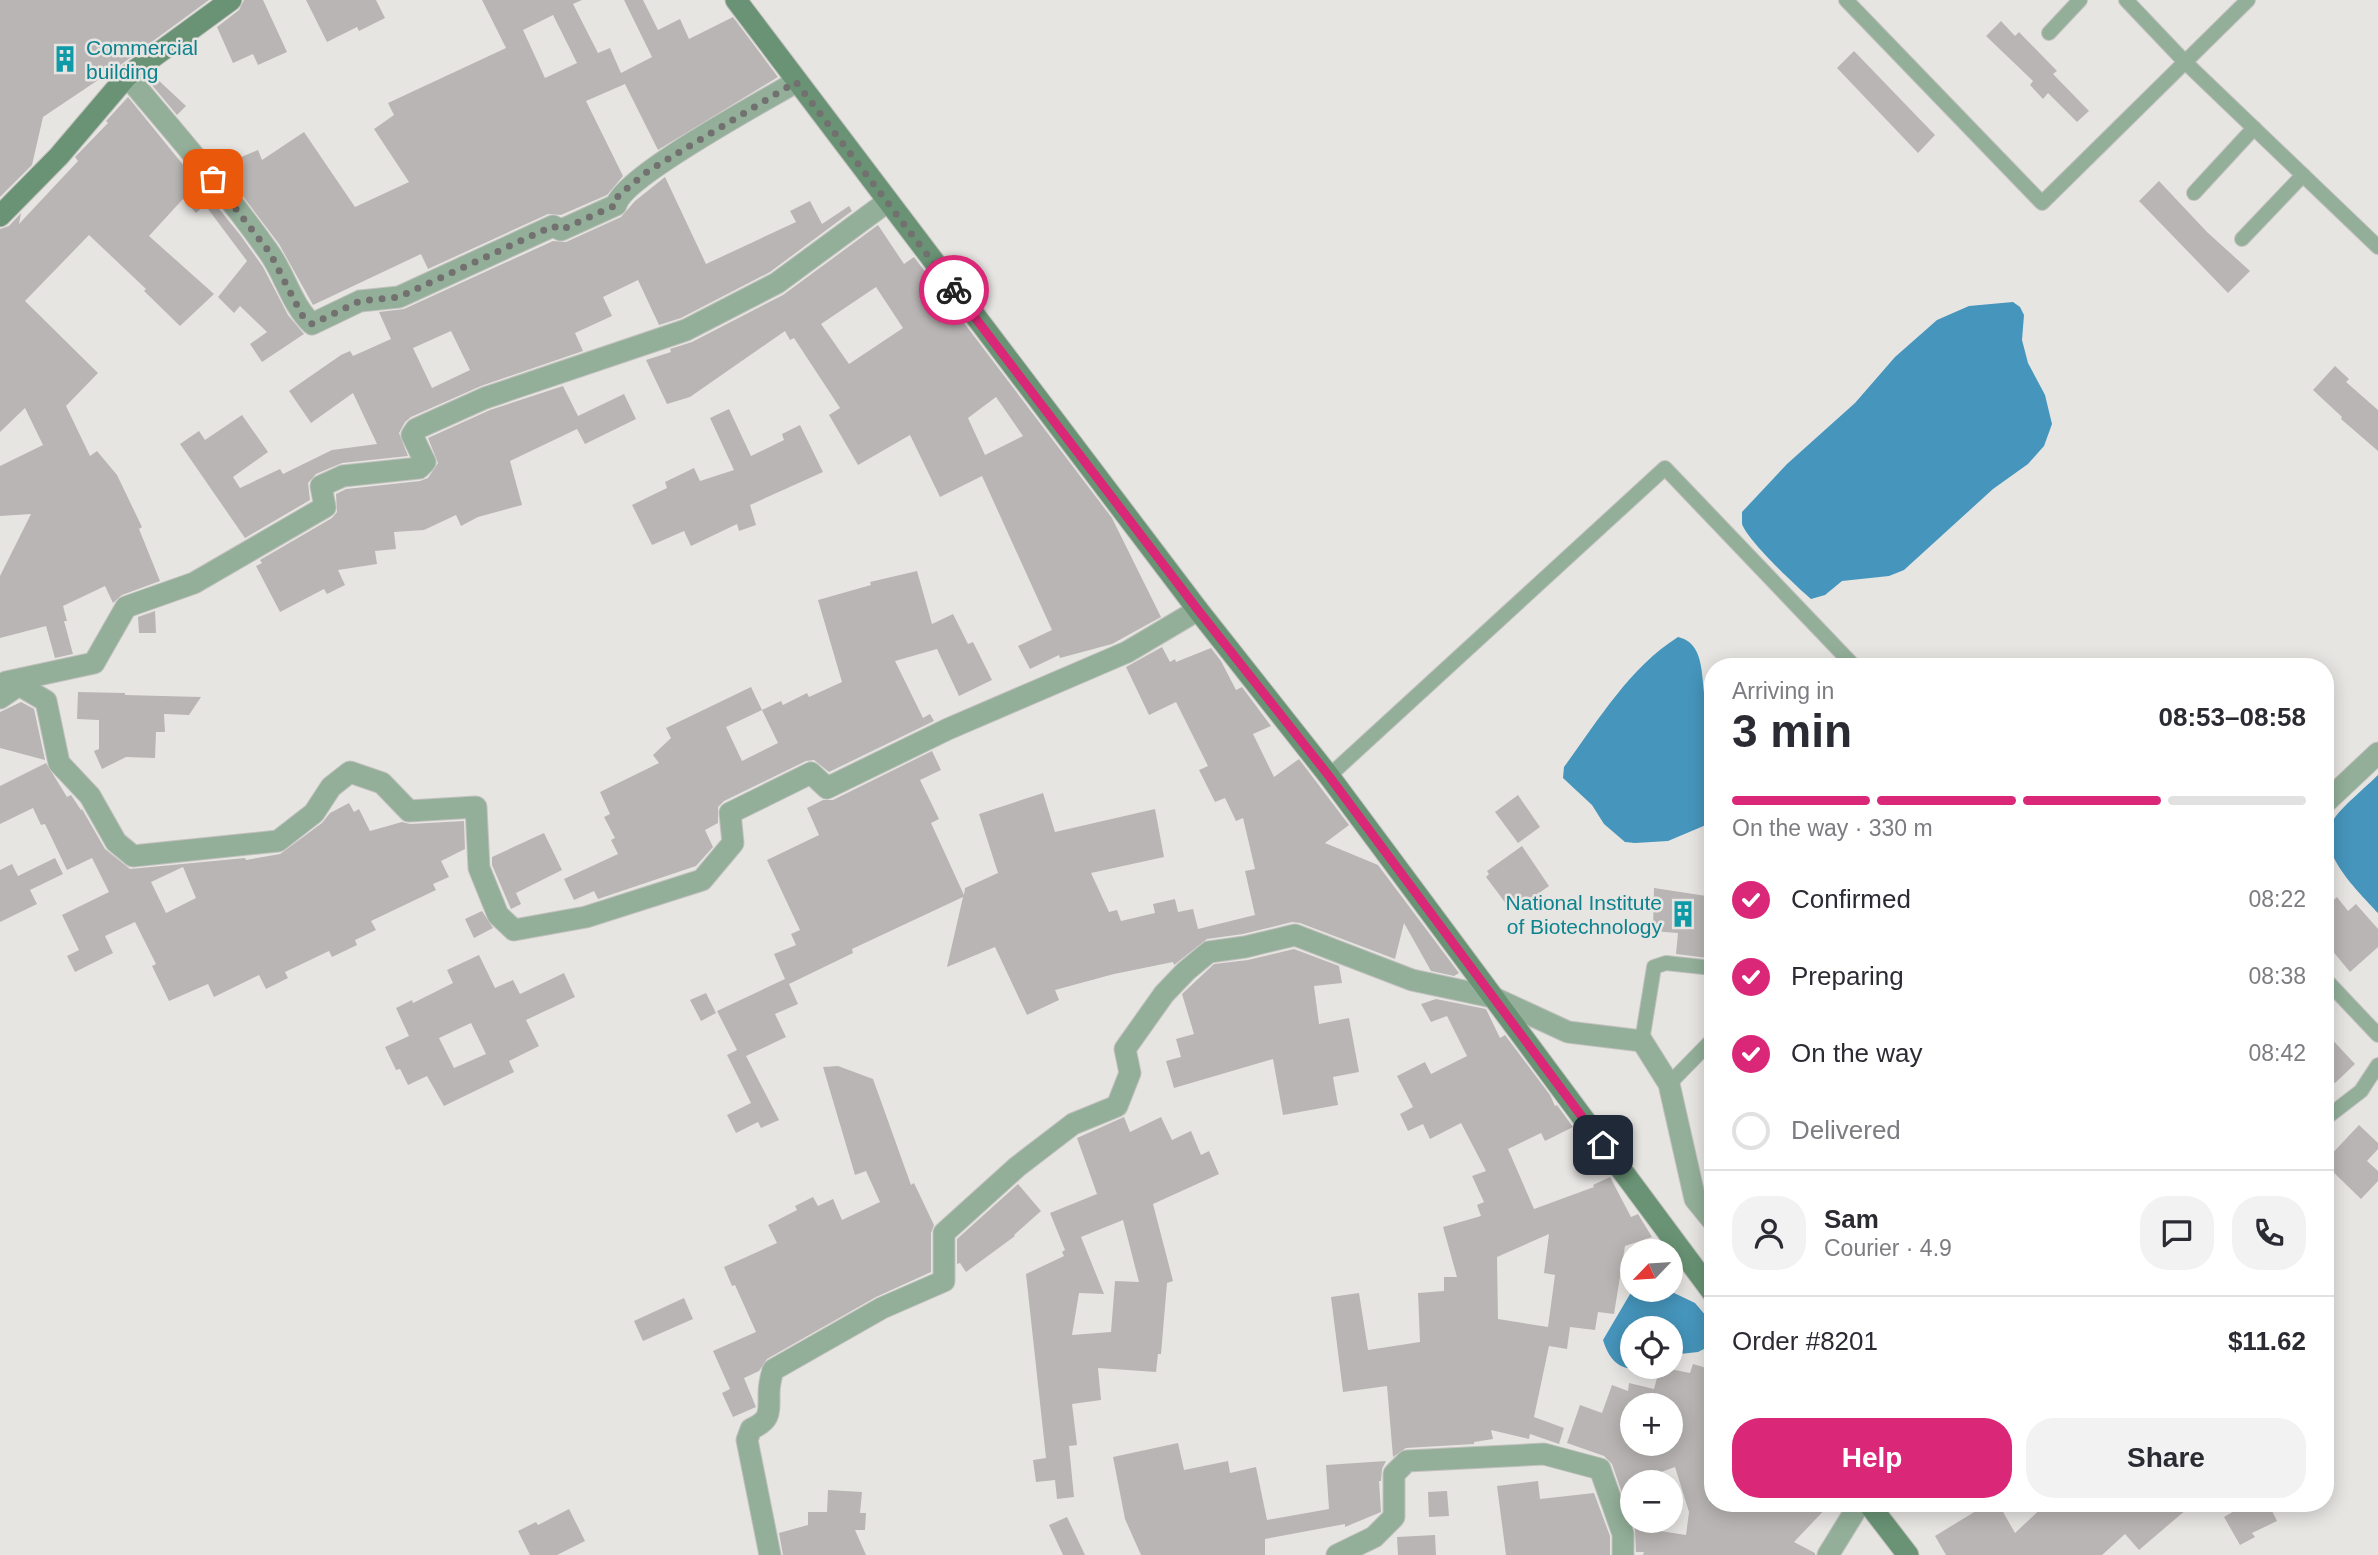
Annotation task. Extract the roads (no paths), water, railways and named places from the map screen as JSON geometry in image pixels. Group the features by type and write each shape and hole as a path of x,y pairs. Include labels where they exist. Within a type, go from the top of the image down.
{"street":[{"path":"0,216 59,156 127,76 231,0"},
{"path":"736,0 1198,610 1329,776 1704,1281"},
{"path":"127,76 199,161 270,253 302,315 312,324 360,301 399,297 553,226 561,230 616,205 618,196 648,171 796,82"},
{"path":"0,682 94,663 127,607 194,583 325,507 321,486 343,476 419,468 425,462 412,435 416,429 485,398 685,330 778,283 887,202"},
{"path":"0,698 19,685 46,701 59,763 90,796 116,842 133,856 278,841 314,813 331,787 350,772 382,783 409,811 476,807 479,867 498,915 514,930 586,917 702,880 733,843 730,813 811,773 827,788 948,729 1127,652 1198,610"},
{"path":"2334,794 2378,753"},
{"path":"770,1555 747,1440 751,1429 762,1424 771,1409 769,1392 773,1370 882,1308 944,1281 944,1233 1017,1167 1073,1124 1117,1107 1129,1073 1125,1049 1164,995 1186,971 1209,952 1245,947 1295,934 1412,980 1492,997 1568,1032 1642,1041 1669,1084 1695,1199 1704,1210"},
{"path":"1337,1555 1374,1536 1394,1517 1394,1474 1407,1461 1544,1454 1600,1469 1623,1534 1623,1555"},
{"path":"1828,1555 1854,1512"},
{"path":"1875,1512 1908,1555"}],"lane":[{"path":"1846,0 2042,203 2248,0"},
{"path":"2049,33 2080,0"},
{"path":"2126,0 2185,62 2378,247"},
{"path":"2194,193 2254,128"},
{"path":"2242,239 2303,175"},
{"path":"1329,776 1665,468 1846,658"},
{"path":"1642,1041 1654,967 1666,963 1704,967"},
{"path":"2334,988 2378,1035"},
{"path":"1669,1084 1704,1048"},
{"path":"2334,1112 2361,1090 2378,1065"}],"water":[{"path":"2013,302 2020,307 2024,315 2022,340 2028,363 2045,395 2052,424 2044,446 2028,464 1993,489 1904,570 1889,576 1842,581 1825,595 1811,599 1753,541 1742,524 1742,512 1787,464 1855,403 1895,357 1937,320 1969,306"},
{"path":"1678,637 1689,642 1700,662 1704,691 1704,826 1668,841 1625,842 1604,824 1592,805 1563,778 1564,767 1629,680 1660,650"},
{"path":"2378,775 2378,913 2351,883 2334,858 2334,819"},
{"path":"1684,1298 1695,1303 1704,1314 1704,1349 1698,1352 1683,1354 1683,1316 1620,1316 1620,1365 1609,1353 1603,1340 1625,1302 1684,1302"}],"place":[{"name":"Commercial building","path":"65,59"},
{"name":"National Institute of Biotechnology","path":"1683,914"}]}
